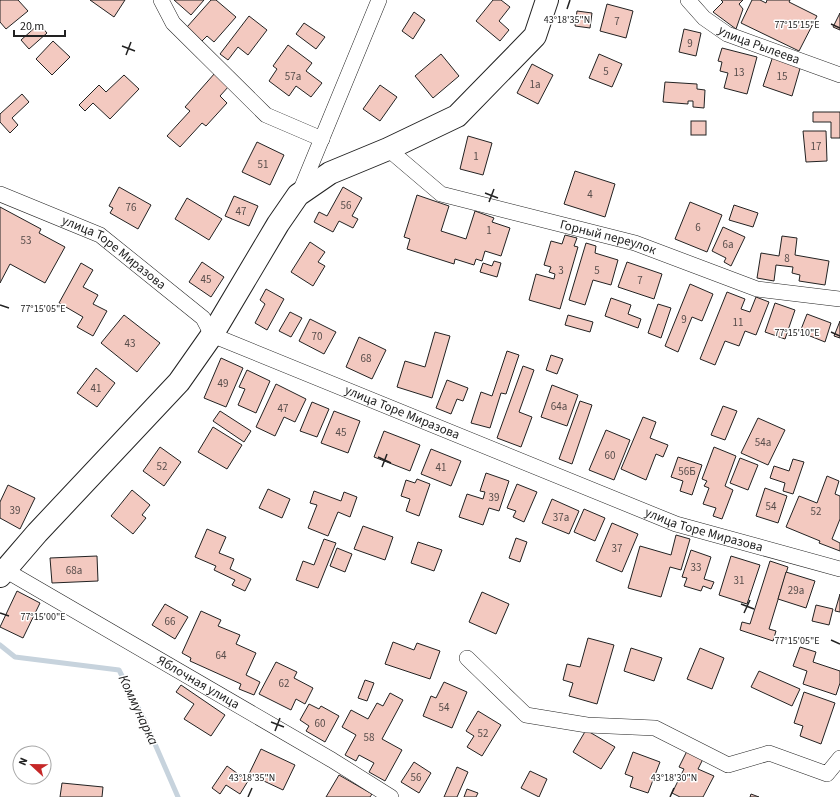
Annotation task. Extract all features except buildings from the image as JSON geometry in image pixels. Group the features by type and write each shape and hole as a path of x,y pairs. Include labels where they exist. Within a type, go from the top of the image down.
{"main road":[{"path":"2,571 179,382 212,335 278,224 298,195 330,173 388,150 457,116 535,36 547,0"}],"street":[{"path":"161,0 173,23 266,115 322,139"},
{"path":"298,195 379,0"},
{"name":"улица Рылеева","path":"688,0 704,18 727,34 840,75"},
{"name":"Горный переулок","path":"388,150 441,194 635,243 757,289 840,299"},
{"name":"улица Торе Миразова","path":"0,194 100,235 203,318 212,335 676,524 840,569"},
{"name":"Яблочная улица","path":"2,571 332,760 391,797"},
{"path":"467,658 526,715 587,725 655,728 728,765 769,753 827,774 840,758"}],"waterway":[{"name":"Коммунарка","path":"0,645 15,657 119,670 145,721 178,797"}]}
